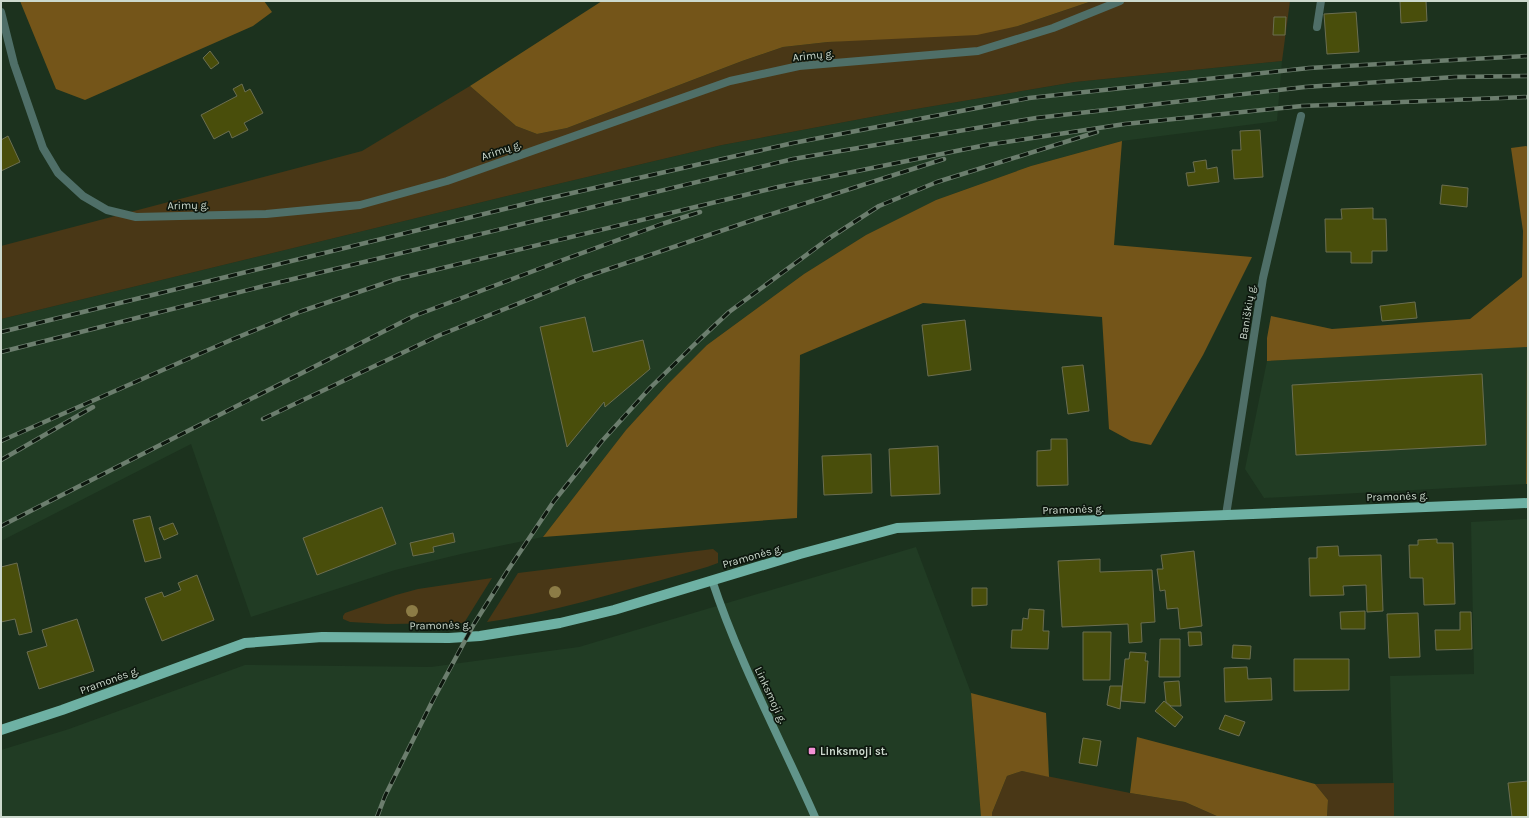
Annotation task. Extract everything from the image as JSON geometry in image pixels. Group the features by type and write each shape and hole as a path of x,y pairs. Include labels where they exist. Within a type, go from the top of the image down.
{"main road":[{"name":"Pramonės g.","path":"1,730 62,710 245,643 322,637 449,638 480,636 560,623 614,610 712,580 897,528 1528,503"},
{"name":"Linksmoji g.","path":"712,580 732,636 815,817"}],"street":[{"name":"Arimų g.","path":"1,12 14,64 21,85 44,148 58,173 83,196 107,210 136,217 266,214 360,205 447,181 730,81 799,66 978,51 1053,28 1120,1"},
{"path":"1317,27 1321,1"},
{"name":"Baniškių g.","path":"1226,515 1264,278 1301,116"}],"shaded area":[{"path":"20,1 264,1 272,12 253,26 85,100 56,89"},
{"path":"602,1 1092,1 1018,26 977,35 828,42 783,47 742,61 567,128 537,134 516,126 470,86"},
{"path":"1092,1 1290,1 1282,61 1075,82 898,112 722,145 1,319 1,246 362,151 470,86 516,126 537,134 567,128 742,61 783,47 1018,26"},
{"path":"1282,61 1277,121 1122,141 1031,166 936,200 866,235 804,274 707,345 668,384 626,430 543,537 461,554 395,570 251,617 191,444 1,541 1,319 722,145 898,112 1075,82"},
{"path":"1122,141 1114,245 1252,257 1203,355 1151,445 1131,441 1109,429 1102,317 923,303 800,355 797,518 543,537 626,430 668,384 707,345 804,274 866,235 936,200 1031,166"},
{"path":"1528,147 1528,484 1526,484 1527,347 1267,361 1267,338 1271,316 1332,329 1470,319 1522,277 1523,231 1511,148"},
{"path":"1528,346 1526,484 1264,498 1245,469 1267,361"},
{"path":"1528,519 1528,817 1394,817 1390,676 1474,674 1471,522"},
{"path":"916,547 971,693 981,817 1,817 1,750 69,729 245,665 431,667 579,647"},
{"path":"713,549 718,553 718,563 707,567 543,612 487,622 518,573"},
{"path":"492,578 464,623 387,624 350,622 343,619 345,613 396,595 418,589"},
{"path":"971,693 1046,713 1049,777 1022,771 1007,776 992,813 992,817 981,817"},
{"path":"1137,737 1315,784 1328,800 1327,817 1219,817 1185,802 1130,793"},
{"path":"1022,771 1130,793 1185,802 1219,817 992,817 992,813 1007,776"},
{"path":"1394,783 1394,817 1327,817 1328,800 1315,784"}],"building":[{"path":"1400,1 1426,1 1427,21 1401,23"},
{"path":"1356,12 1359,52 1327,54 1324,14"},
{"path":"1274,17 1286,17 1285,35 1273,35"},
{"path":"210,51 219,63 211,69 203,58"},
{"path":"242,84 245,92 250,89 263,113 244,123 248,130 232,138 229,131 214,139 201,115 237,96 233,89"},
{"path":"1260,130 1263,177 1234,179 1232,150 1241,150 1240,131"},
{"path":"8,136 20,162 1,171 1,140"},
{"path":"1206,160 1207,169 1217,167 1219,182 1188,186 1186,173 1195,172 1193,162"},
{"path":"1442,185 1468,188 1467,207 1440,204"},
{"path":"1373,208 1373,219 1386,219 1387,251 1372,251 1372,263 1351,263 1351,252 1326,252 1325,219 1342,219 1341,209"},
{"path":"1415,302 1417,318 1382,321 1380,306"},
{"path":"585,317 593,352 643,340 650,369 605,407 604,402 567,447 540,327"},
{"path":"965,320 971,370 928,376 922,325"},
{"path":"1083,365 1089,411 1068,414 1062,367"},
{"path":"1482,374 1486,445 1296,455 1292,385"},
{"path":"1051,439 1067,439 1068,485 1037,486 1037,451 1051,450"},
{"path":"938,446 940,494 891,496 889,449"},
{"path":"871,454 872,493 824,495 822,456"},
{"path":"382,507 396,544 317,575 303,538"},
{"path":"150,516 161,558 145,562 133,520"},
{"path":"173,523 178,534 164,540 159,528"},
{"path":"453,533 455,542 433,547 434,552 413,556 410,543"},
{"path":"1437,539 1437,543 1453,543 1455,604 1424,605 1423,578 1410,578 1409,545 1418,545 1418,540"},
{"path":"1338,546 1339,556 1381,555 1383,611 1367,612 1366,585 1343,586 1344,595 1310,596 1309,558 1317,558 1317,547"},
{"path":"1194,551 1202,626 1180,629 1178,608 1167,609 1165,590 1160,591 1157,569 1163,569 1161,555"},
{"path":"1100,559 1100,572 1152,570 1155,622 1141,623 1142,642 1129,643 1128,624 1062,627 1058,561"},
{"path":"17,563 32,632 19,635 15,619 1,622 1,567"},
{"path":"197,575 214,620 162,641 145,598 162,592 164,597 181,590 178,583"},
{"path":"972,588 987,588 987,605 972,606"},
{"path":"1029,609 1044,610 1043,631 1049,631 1048,649 1011,648 1012,630 1022,630 1023,618 1028,619"},
{"path":"1365,611 1365,629 1341,629 1340,612"},
{"path":"1460,612 1471,612 1472,649 1436,650 1435,630 1460,630"},
{"path":"1418,613 1420,657 1389,658 1387,614"},
{"path":"77,619 94,671 39,689 27,652 47,646 42,630"},
{"path":"1083,632 1111,632 1110,680 1083,680"},
{"path":"1188,632 1201,632 1202,645 1189,646"},
{"path":"1160,639 1180,639 1180,677 1159,677"},
{"path":"1233,645 1251,646 1250,659 1232,658"},
{"path":"1130,652 1146,653 1145,661 1148,661 1145,703 1121,701 1125,659 1129,659"},
{"path":"1294,659 1349,659 1349,690 1294,691"},
{"path":"1247,667 1248,679 1271,678 1272,700 1225,702 1224,668"},
{"path":"1179,681 1181,706 1171,706 1166,702 1164,682"},
{"path":"1110,686 1122,686 1120,709 1107,705"},
{"path":"1164,701 1183,717 1175,727 1155,711"},
{"path":"1225,715 1245,722 1239,736 1219,729"},
{"path":"1083,738 1101,741 1097,766 1079,763"},
{"path":"1528,781 1528,817 1512,817 1508,783"}],"railway":[{"path":"1,332 537,201 793,143 1029,98 1309,68 1528,56"},
{"path":"1,352 264,286 793,159 1036,118 1305,87 1455,77 1528,76"},
{"path":"1,441 231,340 302,311 397,279 778,187 986,145 1125,124 1302,106 1528,97"},
{"path":"377,817 385,796 433,700 474,624 554,501 602,441 650,388 700,339 729,312 828,239 879,206 937,182 1097,132"},
{"path":"263,419 440,335 582,278 762,217 944,159"},
{"path":"1,526 414,316 560,261 662,224 700,212"},
{"path":"1,460 93,407"}],"place":[{"name":"Linksmoji st.","path":"812,751"}]}
